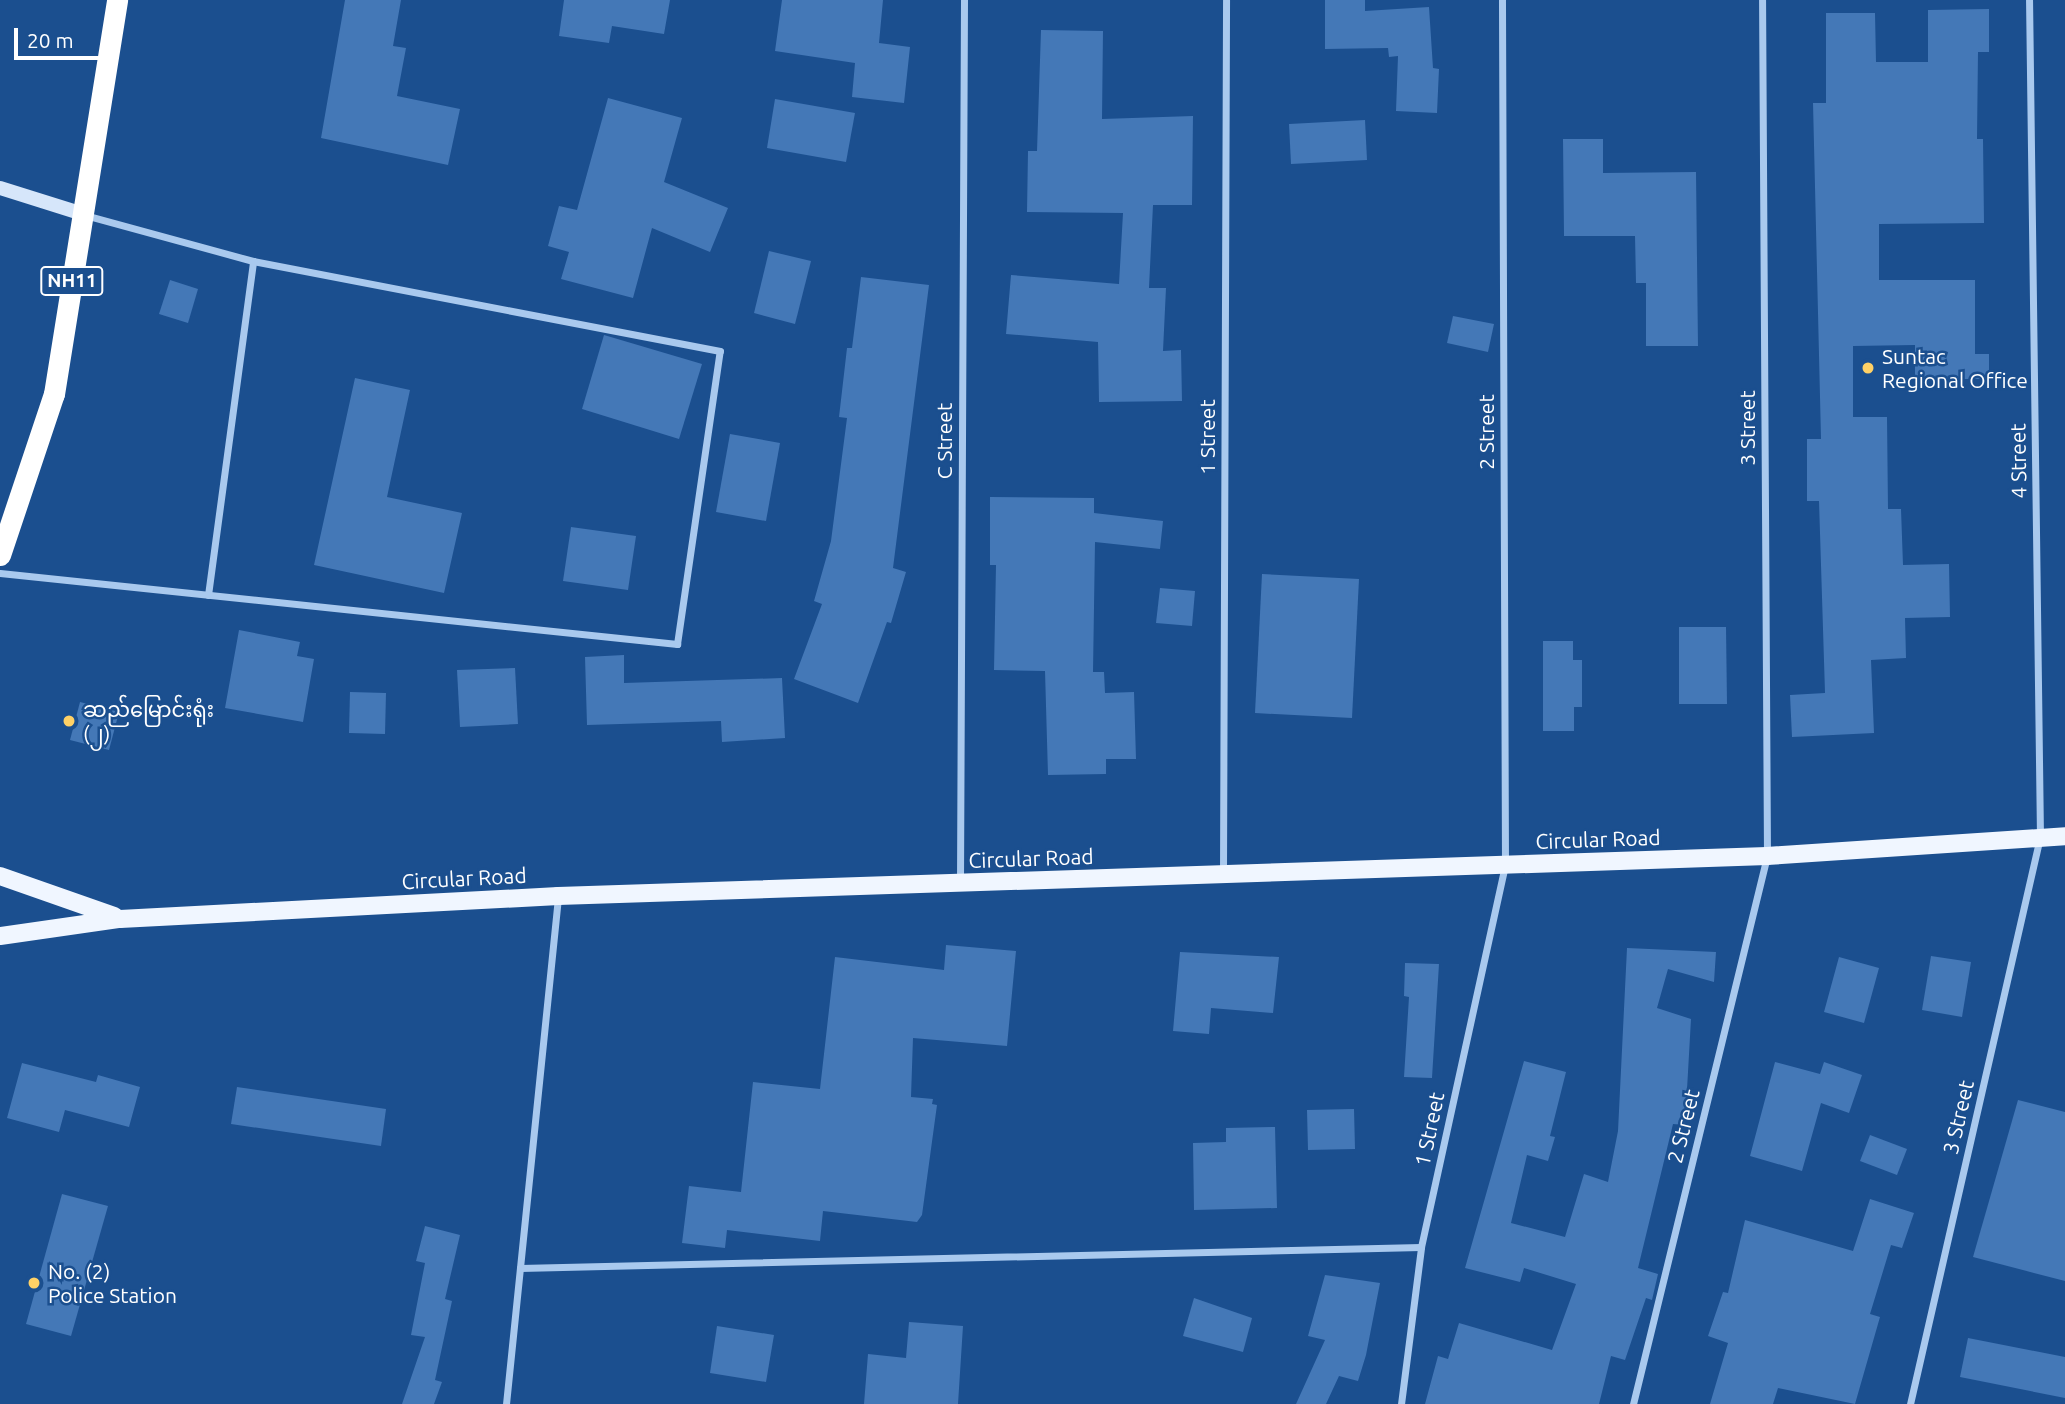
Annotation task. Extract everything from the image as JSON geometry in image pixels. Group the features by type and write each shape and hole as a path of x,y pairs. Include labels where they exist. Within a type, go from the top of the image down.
{"highway":[{"name":"NH11","path":"0,555 54,394 117,0"}],"main road":[{"name":"Circular Road","path":"0,936 120,919 558,896 1767,856 2065,836"},
{"path":"0,876 120,919"}],"street":[{"name":"C Street","path":"960,883 964,0"},
{"name":"1 Street","path":"1223,874 1226,0"},
{"name":"2 Street","path":"1502,0 1505,864"},
{"name":"3 Street","path":"1762,0 1767,856"},
{"name":"4 Street","path":"2029,0 2040,837"},
{"path":"0,188 253,261 720,351 677,644 0,573"},
{"path":"208,595 253,261"},
{"name":"3 Street","path":"1910,1404 2040,837"},
{"name":"2 Street","path":"1633,1404 1767,856"},
{"name":"1 Street","path":"1401,1404 1421,1247 1505,864"},
{"path":"506,1404 558,896"},
{"path":"520,1268 1421,1247"}],"building":[{"path":"345,0 401,0 393,46 406,48 397,96 460,109 448,165 321,138"},
{"path":"564,0 670,0 664,34 612,26 609,43 559,36"},
{"path":"782,0 883,0 879,43 910,47 904,103 852,97 855,63 775,51"},
{"path":"1325,0 1365,0 1365,11 1429,7 1433,68 1439,69 1437,113 1396,111 1398,56 1389,57 1388,48 1325,49"},
{"path":"1989,9 1989,52 1978,52 1977,139 1983,139 1984,223 1879,224 1879,280 1975,280 1975,354 1989,354 1989,379 1915,379 1915,345 1853,346 1853,417 1887,417 1888,509 1901,509 1903,565 1949,564 1950,617 1905,618 1906,658 1871,660 1874,733 1792,737 1790,695 1825,693 1819,501 1807,501 1807,439 1821,439 1813,103 1826,103 1826,13 1875,13 1876,62 1928,62 1928,10"},
{"path":"1041,30 1103,31 1102,119 1193,116 1192,205 1153,205 1149,288 1166,288 1163,351 1181,350 1182,401 1099,402 1098,342 1006,334 1011,275 1119,284 1123,213 1027,212 1028,151 1037,151"},
{"path":"608,98 682,118 664,182 728,208 710,252 652,228 633,298 561,279 569,252 548,246 559,206 577,210"},
{"path":"775,99 855,113 846,162 767,148"},
{"path":"1365,120 1367,160 1291,164 1289,124"},
{"path":"1563,139 1603,139 1603,173 1696,172 1698,346 1646,346 1646,283 1636,283 1635,236 1564,236"},
{"path":"769,251 811,261 795,324 754,313"},
{"path":"861,277 929,285 893,568 906,572 891,623 887,622 858,703 794,679 822,604 814,601 831,541 847,418 839,417 847,348 852,348"},
{"path":"170,280 198,289 188,323 159,314"},
{"path":"1453,316 1494,324 1488,352 1447,343"},
{"path":"604,335 702,364 679,439 582,409"},
{"path":"355,378 410,390 387,497 462,513 444,593 314,565"},
{"path":"730,434 780,443 766,521 716,512"},
{"path":"990,497 1094,498 1094,513 1163,521 1160,549 1095,542 1093,672 1104,672 1105,693 1134,692 1136,759 1106,759 1106,774 1048,775 1045,671 994,670 996,565 990,565"},
{"path":"571,527 636,536 628,590 563,581"},
{"path":"1262,574 1359,579 1352,718 1255,713"},
{"path":"1160,588 1195,591 1192,626 1156,623"},
{"path":"1679,627 1726,627 1727,704 1679,704"},
{"path":"239,630 300,642 297,656 314,659 303,722 225,708"},
{"path":"1543,641 1573,641 1573,660 1582,660 1582,707 1574,707 1574,731 1543,731"},
{"path":"624,655 624,683 782,678 785,738 722,742 721,721 587,725 585,657"},
{"path":"515,668 518,724 460,727 457,670"},
{"path":"350,692 386,693 385,734 349,733"},
{"path":"80,702 119,712 109,750 70,740"},
{"path":"946,945 1016,951 1007,1046 913,1038 911,1097 933,1099 932,1104 937,1105 922,1215 917,1222 823,1211 820,1241 727,1230 725,1248 682,1243 689,1186 741,1192 753,1082 820,1089 835,957 944,970"},
{"path":"1627,948 1716,952 1714,982 1668,969 1657,1008 1691,1019 1685,1125 1673,1124 1638,1268 1658,1274 1652,1300 1646,1298 1625,1360 1611,1356 1599,1404 1425,1404 1438,1356 1448,1359 1459,1323 1552,1350 1576,1284 1524,1268 1520,1282 1465,1268 1524,1061 1566,1072 1550,1136 1555,1137 1548,1161 1527,1155 1511,1223 1565,1237 1584,1174 1608,1182 1618,1131"},
{"path":"1180,952 1279,957 1273,1013 1211,1008 1209,1034 1173,1031"},
{"path":"1931,956 1971,962 1962,1017 1922,1010"},
{"path":"1839,957 1879,968 1864,1023 1824,1012"},
{"path":"1405,963 1439,964 1432,1078 1404,1077 1409,997 1404,996"},
{"path":"1775,1062 1820,1074 1824,1062 1862,1075 1849,1113 1821,1103 1802,1171 1750,1156"},
{"path":"22,1063 96,1082 98,1075 140,1087 129,1127 65,1110 59,1132 7,1118"},
{"path":"237,1087 386,1109 381,1146 231,1124"},
{"path":"2018,1100 2065,1112 2065,1281 1973,1257"},
{"path":"1354,1109 1355,1149 1308,1150 1307,1110"},
{"path":"1275,1127 1277,1208 1194,1210 1193,1143 1226,1142 1226,1128"},
{"path":"1870,1135 1907,1149 1897,1175 1860,1161"},
{"path":"62,1194 108,1206 71,1336 26,1324"},
{"path":"1870,1199 1914,1213 1902,1248 1891,1245 1870,1314 1880,1317 1855,1404 1778,1388 1773,1404 1710,1404 1728,1343 1708,1336 1723,1292 1728,1293 1745,1220 1853,1251"},
{"path":"425,1226 460,1235 445,1299 452,1301 435,1380 442,1382 434,1404 402,1404 425,1337 411,1335 425,1263 416,1261"},
{"path":"1325,1275 1380,1283 1366,1355 1358,1381 1339,1376 1326,1404 1296,1404 1325,1340 1308,1336"},
{"path":"1194,1298 1252,1318 1243,1352 1183,1336"},
{"path":"909,1322 963,1326 958,1404 864,1404 868,1354 906,1358"},
{"path":"717,1326 774,1335 766,1382 710,1373"},
{"path":"1968,1338 2065,1357 2065,1398 1960,1377"}],"place":[{"name":"Suntac Regional Office","path":"1868,368"},
{"name":"ဆည်မြောင်းရုံး (၂)","path":"69,721"},
{"name":"No. (2) Police Station","path":"34,1283"}]}
